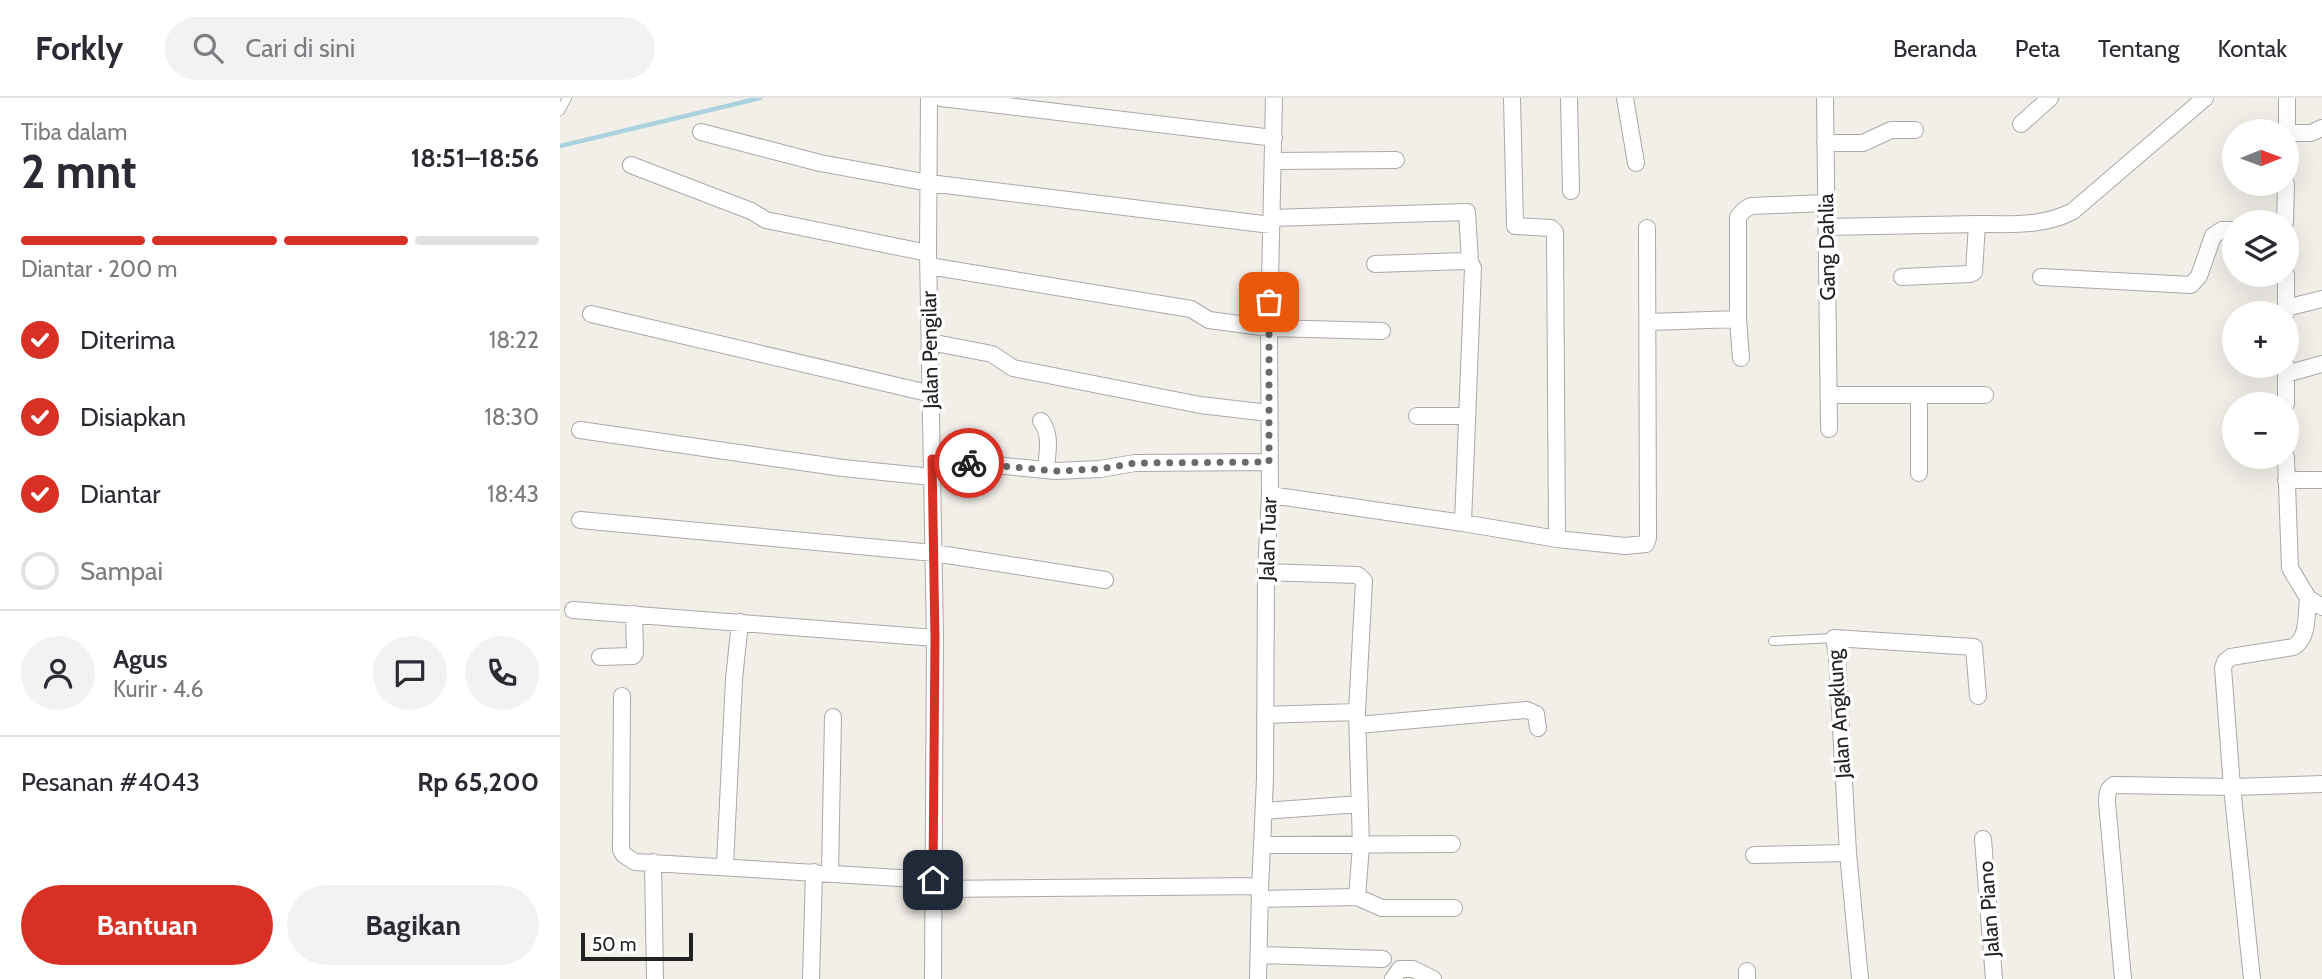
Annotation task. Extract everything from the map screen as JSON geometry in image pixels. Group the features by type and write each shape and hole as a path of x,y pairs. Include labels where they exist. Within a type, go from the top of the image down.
{"street":[{"name":"Jalan Pengilar","path":"929,98 935,638 933,979"},
{"path":"941,98 1274,138"},
{"name":"Jalan Tuar","path":"1258,979 1270,495 1269,328 1274,98"},
{"path":"1512,98 1515,226 1551,228 1555,232 1557,539"},
{"path":"1569,98 1571,191"},
{"path":"1625,98 1636,163"},
{"name":"Gang Dahlia","path":"1825,98 1829,429"},
{"path":"2021,124 2050,98"},
{"path":"1827,227 2029,224 2057,220 2073,211 2206,98"},
{"path":"2287,98 2287,119"},
{"path":"2300,133 2311,133 2322,128"},
{"path":"1825,143 1863,143 1891,130 1915,130"},
{"path":"701,132 820,163 929,183 1271,221 1465,212 1469,216 1470,262 1473,268 1463,523"},
{"path":"1273,161 1396,160"},
{"path":"631,165 751,211 766,220 929,260 1191,309 1209,320 1269,328 1381,331"},
{"path":"1741,358 1738,319 1738,217 1744,209 1751,206 1826,203"},
{"path":"1902,277 1974,272 1977,224"},
{"path":"1270,495 1557,539 1625,546 1646,544 1647,228"},
{"path":"2041,277 2191,285 2199,276 2213,236 2222,230"},
{"path":"1375,264 1470,262"},
{"path":"2299,307 2322,299"},
{"path":"591,314 932,394"},
{"path":"1648,322 1738,319"},
{"path":"930,342 992,354 1013,368 1200,405 1269,413"},
{"path":"2299,368 2322,364"},
{"path":"1829,395 1985,395"},
{"path":"1919,395 1919,473"},
{"path":"1417,416 1466,415"},
{"path":"1041,421 1048,438 1046,470"},
{"path":"580,430 842,468 932,477"},
{"path":"932,459 1046,470 1100,469 1135,463 1269,462"},
{"path":"2252,979 2223,676 2225,662 2231,657 2293,647 2300,644 2304,637 2314,597 2290,568 2286,469"},
{"path":"2286,480 2322,480"},
{"path":"580,520 934,553 1105,580"},
{"path":"1266,572 1358,575 1364,581 1358,719 1361,846 1357,897"},
{"path":"573,610 935,638"},
{"path":"600,657 633,656 634,614"},
{"path":"725,866 734,679 740,622"},
{"name":"Jalan Angklung","path":"1860,979 1848,853 1837,656 1833,638 1974,647 1978,696"},
{"path":"622,696 621,850 635,862 822,873 933,885 1357,897 1382,908 1454,908"},
{"path":"1265,715 1358,719 1527,710 1535,714 1538,728"},
{"path":"811,979 833,717"},
{"path":"2123,979 2107,802 2110,788 2114,785 2232,787 2322,784"},
{"path":"1264,811 1360,804"},
{"name":"Jalan Piano","path":"1983,839 1994,979"},
{"path":"1262,845 1452,844"},
{"path":"1754,855 1848,853"},
{"path":"653,862 655,979"},
{"path":"1259,955 1382,959"},
{"path":"1393,979 1400,969 1413,969 1433,979"}],"lane":[{"path":"560,111 567,98"},
{"path":"1773,641 1833,638"}],"waterway":[{"path":"560,146 760,98"}],"way so far":[{"path":"969,463 1056,471 1100,469 1135,463 1269,462 1269,302"}],"route":[{"path":"933,880 935,638 932,459 969,463"}]}
